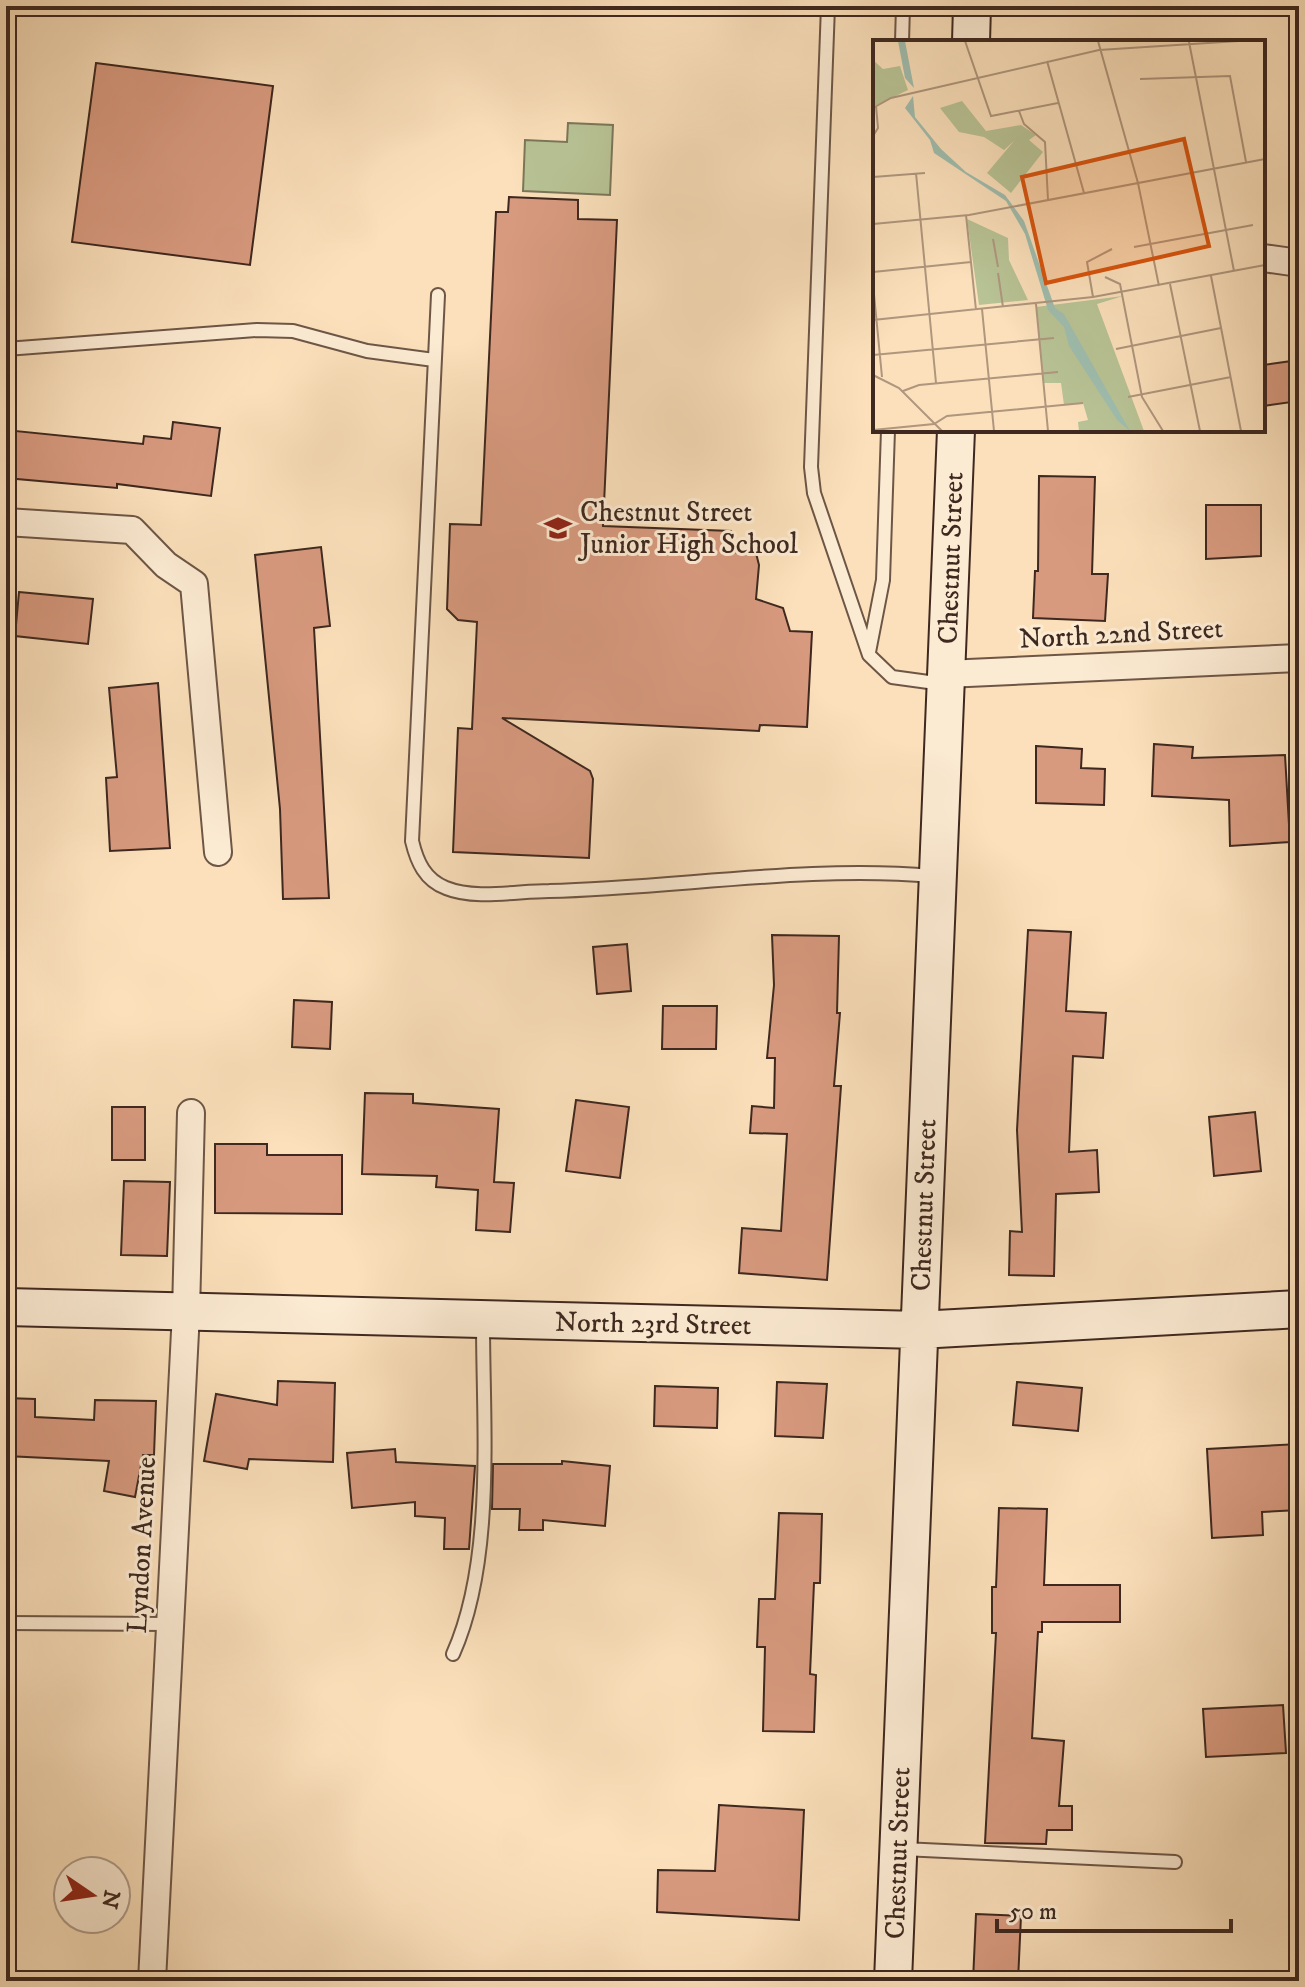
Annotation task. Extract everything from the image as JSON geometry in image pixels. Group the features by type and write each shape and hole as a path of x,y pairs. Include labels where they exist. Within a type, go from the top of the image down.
{"street":[{"path":"971,40 972,6"},
{"path":"1265,258 1299,263"},
{"name":"Chestnut Street","path":"893,1981 956,432"},
{"path":"6,522 132,530 166,565 194,584 218,852"},
{"name":"North 22nd Street","path":"946,679 1299,658"},
{"name":"Lyndon Avenue","path":"152,1981 186,1312 191,1113"},
{"name":"North 23rd Street","path":"6,1307 919,1330 1299,1309"}],"lane":[{"path":"828,6 811,467 814,493 869,655 892,677 905,681 946,679"},
{"path":"902,40 903,6"},
{"path":"438,295 412,841 417,862 430,878 447,889 469,892 588,890 884,872 938,876"},
{"path":"6,349 257,330 293,331 367,351 434,360"},
{"path":"869,655 883,580 888,432"},
{"path":"453,1654 467,1617 477,1556 482,1474 483,1320"},
{"path":"6,1623 170,1624"},
{"path":"898,1849 1175,1862"}],"green space":[{"path":"568,123 613,125 610,195 523,191 525,140 567,142"}],"building":[{"path":"96,63 273,86 250,265 72,242"},
{"name":"Chestnut Street Junior High School","path":"509,197 578,200 578,219 617,220 603,526 731,531 730,552 756,553 759,565 756,599 783,608 790,631 812,632 807,727 760,725 759,731 502,718 590,771 593,779 589,858 453,852 458,728 472,729 477,622 458,620 447,609 450,524 481,525 496,212 508,212"},
{"path":"1299,360 1299,401 1265,406 1265,365"},
{"path":"173,422 220,428 211,496 117,484 117,488 6,478 6,430 143,444 144,436 171,439"},
{"path":"1039,476 1095,477 1092,574 1108,574 1105,621 1033,618 1035,571 1038,571"},
{"path":"1206,505 1261,505 1261,556 1206,559"},
{"path":"321,547 330,626 314,628 329,898 283,899 280,809 255,555"},
{"path":"19,592 93,599 88,644 15,636"},
{"path":"158,683 170,848 110,851 106,778 117,777 109,688"},
{"path":"1154,744 1193,747 1192,758 1285,755 1290,842 1230,846 1229,800 1152,796"},
{"path":"1036,746 1082,749 1081,768 1105,769 1104,805 1036,803"},
{"path":"1028,930 1071,932 1066,1011 1106,1013 1103,1058 1073,1056 1069,1152 1097,1150 1099,1192 1056,1194 1054,1276 1009,1275 1010,1231 1022,1232 1017,1130"},
{"path":"772,935 839,936 837,1013 840,1013 834,1086 841,1086 827,1280 739,1273 742,1228 781,1231 787,1134 750,1133 752,1106 774,1108 775,1058 767,1058 774,985"},
{"path":"627,944 631,991 597,994 593,947"},
{"path":"294,1000 332,1002 330,1049 292,1047"},
{"path":"663,1006 717,1006 716,1049 662,1049"},
{"path":"365,1093 413,1094 413,1103 499,1109 494,1182 514,1183 510,1232 476,1230 478,1190 436,1187 437,1176 362,1174"},
{"path":"576,1100 629,1107 620,1178 566,1171"},
{"path":"112,1107 145,1107 145,1160 112,1160"},
{"path":"1255,1112 1261,1171 1214,1176 1209,1117"},
{"path":"215,1144 267,1144 267,1155 342,1155 342,1214 215,1213"},
{"path":"124,1181 170,1182 167,1256 121,1255"},
{"path":"278,1381 335,1383 333,1462 249,1459 247,1469 204,1461 216,1394 277,1405"},
{"path":"777,1382 827,1384 823,1438 775,1436"},
{"path":"1017,1382 1082,1388 1078,1431 1013,1425"},
{"path":"655,1386 718,1388 717,1428 654,1426"},
{"path":"6,1398 35,1399 35,1417 94,1420 95,1400 156,1401 154,1455 143,1455 135,1497 104,1491 109,1461 6,1456"},
{"path":"1299,1444 1299,1510 1262,1512 1263,1535 1212,1538 1207,1449"},
{"path":"395,1449 396,1462 475,1466 469,1549 444,1549 445,1518 415,1516 415,1502 352,1508 347,1453"},
{"path":"562,1461 610,1466 605,1526 543,1520 543,1530 519,1530 520,1509 492,1509 493,1464 562,1464"},
{"path":"999,1508 1047,1509 1044,1585 1120,1585 1120,1622 1042,1622 1042,1632 1038,1632 1032,1738 1064,1741 1059,1806 1072,1806 1072,1830 1047,1830 1046,1844 985,1843 996,1633 992,1633 992,1587 996,1587"},
{"path":"779,1513 822,1514 820,1583 814,1583 810,1674 816,1675 814,1732 763,1731 765,1647 757,1647 759,1599 775,1599"},
{"path":"1283,1705 1286,1753 1206,1757 1203,1709"},
{"path":"719,1805 804,1810 799,1920 657,1912 658,1870 715,1871"},
{"path":"976,1914 1021,1916 1018,1981 973,1981"}],"place":[{"name":"Chestnut Street Junior High School","path":"558,528"}]}
